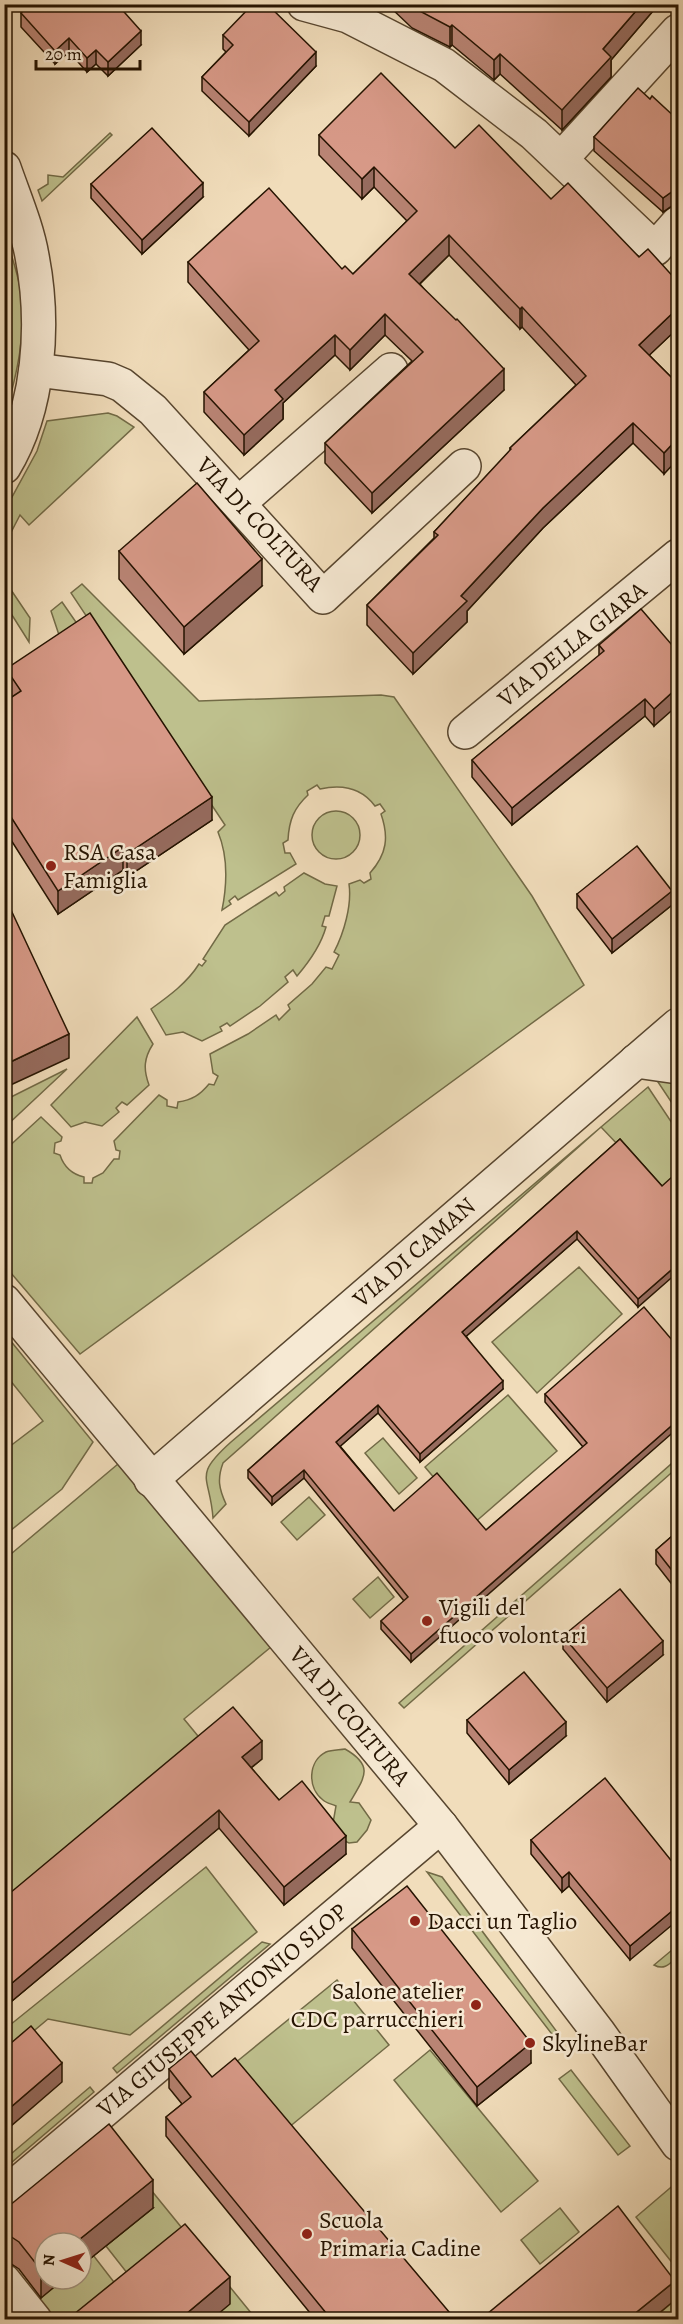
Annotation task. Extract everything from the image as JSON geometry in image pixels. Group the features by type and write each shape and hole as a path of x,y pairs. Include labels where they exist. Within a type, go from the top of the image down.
{"street":[{"path":"304,4 348,16 444,65 534,134 654,249 678,223"},
{"path":"561,159 678,31"},
{"path":"4,168 32,254 40,309 36,370 27,411 14,452 4,467"},
{"name":"VIA DI COLTURA","path":"36,370 108,379 122,385 153,410 323,597 465,466"},
{"path":"239,503 391,370"},
{"name":"VIA DELLA GIARA","path":"465,732 678,556"},
{"name":"VIA DI CAMAN","path":"151,1480 678,1024"},
{"path":"636,1061 678,1067"},
{"name":"VIA DI COLTURA","path":"4,1301 441,1826 599,2032 678,2144"},
{"name":"VIA GIUSEPPE ANTONIO SLOP","path":"4,2195 441,1826"},
{"path":"4,2281 34,2319"}],"green space":[{"path":"110,133 112,135 42,201 38,190 48,184 48,175 63,177"},
{"path":"5,234 19,281 22,321 17,369 5,416"},
{"path":"108,413 134,427 29,525 20,515 6,542 5,510 37,451 47,421"},
{"path":"5,581 30,618 29,642 5,604"},
{"path":"82,584 199,701 381,695 394,697 532,896 584,985 80,1354 5,1266 5,1150 41,1117 62,1137 61,1141 55,1143 54,1153 60,1155 72,1172 84,1177 84,1183 92,1183 93,1178 103,1173 114,1159 119,1159 120,1151 116,1150 114,1141 159,1095 167,1100 167,1106 177,1108 178,1102 195,1096 209,1084 214,1085 218,1076 213,1073 210,1054 248,1034 276,1015 279,1020 290,1009 288,1005 312,984 326,967 332,969 339,955 334,952 344,928 348,910 349,884 360,880 364,883 371,879 370,873 380,859 386,838 381,814 385,811 380,804 375,806 357,791 343,787 320,789 317,785 307,791 308,795 299,805 291,820 288,840 283,843 285,853 290,853 296,864 238,900 235,896 229,901 231,904 222,910 226,871 224,851 218,832 225,825 71,593"},
{"path":"62,602 87,638 60,638 51,611"},
{"path":"331,811 341,811 353,818 360,830 360,840 353,852 341,859 331,859 316,848 312,840 312,830 323,815"},
{"path":"304,873 325,884 337,886 329,916 325,916 322,926 326,927 321,940 297,976 293,970 285,977 288,982 260,1006 230,1026 227,1023 220,1027 222,1031 202,1041 183,1032 166,1035 151,1009 183,983 199,964 202,966 206,961 203,959 225,925 276,892 279,896 285,891 284,887"},
{"path":"137,1017 153,1044 145,1064 149,1085 127,1105 122,1102 116,1108 119,1112 102,1126 85,1122 71,1127 51,1105"},
{"path":"67,1069 5,1127 5,1100"},
{"path":"654,1076 678,1077 678,1112"},
{"path":"648,1087 678,1132 678,1190 652,1202 620,1147 601,1127"},
{"path":"601,1127 223,1463 220,1484 226,1504 213,1518 206,1477 207,1470 219,1454"},
{"path":"579,1267 622,1314 537,1393 492,1342"},
{"path":"5,1334 93,1442 62,1489 5,1535 5,1450 43,1421 5,1374"},
{"path":"508,1395 557,1451 473,1524 425,1467"},
{"path":"383,1438 417,1478 399,1494 365,1453"},
{"path":"678,1458 678,1467 404,1708 399,1703"},
{"path":"118,1464 271,1647 184,1719 207,1747 5,1916 5,1559"},
{"path":"309,1497 325,1515 297,1540 281,1522"},
{"path":"378,1577 394,1597 370,1618 353,1599"},
{"path":"345,1749 360,1761 364,1773 350,1802 359,1803 371,1820 367,1830 357,1842 349,1843 336,1837 333,1823 336,1806 324,1801 318,1795 312,1782 313,1768 320,1756 328,1751"},
{"path":"206,1867 257,1932 130,2035 48,2019 5,2055 5,2029"},
{"path":"427,1872 442,1877 560,2036 558,2042"},
{"path":"262,1942 270,1944 117,2073 113,2068"},
{"path":"678,1945 678,1956 670,1964 664,1967 654,1965"},
{"path":"337,1980 389,2045 288,2128 235,2063"},
{"path":"430,2050 538,2181 501,2212 394,2080"},
{"path":"571,2070 630,2146 618,2155 559,2079"},
{"path":"90,2087 94,2092 5,2168 5,2159"},
{"path":"116,2147 186,2233 131,2278 106,2246 153,2208"},
{"path":"676,2183 678,2188 678,2270 636,2217"},
{"path":"560,2208 579,2232 540,2264 521,2240"},
{"path":"195,2244 256,2319 212,2319"},
{"path":"93,2255 127,2299 102,2320 56,2319 39,2299 49,2291 93,2291"},
{"path":"678,2298 678,2319 652,2320 675,2300"}],"building":[{"path":"30,4 100,4 104,8 107,4 117,4 141,31 108,62 96,50 87,58 69,38 55,51 21,13"},
{"path":"253,4 267,4 316,52 249,122 202,77 233,45 223,35"},
{"path":"409,4 642,4 603,49 611,57 562,110 500,54 494,60 452,25 450,27"},
{"path":"381,73 455,148 479,125 551,199 568,183 639,257 648,249 678,282 678,308 639,345 676,382 678,380 678,438 664,453 633,423 543,508 461,596 467,601 413,653 367,605 438,535 434,532 510,448 586,376 522,307 520,309 449,235 409,274 457,319 504,369 372,493 325,443 423,352 385,314 350,350 335,335 275,390 283,399 244,435 204,392 259,341 188,262 269,188 342,269 345,266 353,274 417,211 374,167 362,179 319,135"},
{"path":"638,88 650,99 652,96 678,120 678,191 673,191 663,198 594,137"},
{"path":"152,128 203,183 142,240 91,184"},
{"path":"197,483 262,559 184,627 119,551"},
{"path":"641,609 678,652 678,687 654,709 645,699 512,808 472,760 604,651 599,645"},
{"name":"RSA Casa Famiglia","path":"90,613 212,797 127,854 123,847 58,891 4,806 4,702 21,691 6,669"},
{"path":"637,846 672,891 612,939 577,894"},
{"path":"4,895 69,1034 4,1065"},
{"path":"620,1139 662,1186 673,1176 678,1182 678,1264 638,1299 577,1231 462,1332 503,1381 420,1454 378,1405 336,1442 394,1511 437,1473 486,1530 587,1443 545,1394 644,1307 678,1347 678,1420 411,1654 381,1621 408,1597 304,1470 272,1497 248,1470"},
{"path":"678,1531 678,1578 656,1550"},
{"path":"620,1589 663,1641 607,1688 563,1636"},
{"path":"524,1672 566,1722 509,1770 467,1720"},
{"path":"233,1707 262,1741 242,1757 279,1800 302,1781 346,1836 284,1887 219,1810 12,1983 4,1974 4,1898"},
{"path":"605,1778 678,1869 678,1906 630,1946 569,1872 562,1878 531,1840"},
{"path":"407,1886 531,2043 477,2087 352,1929"},
{"path":"31,2026 62,2063 4,2113 4,2049"},
{"name":"Scuola Primaria Cadine","path":"191,2051 212,2077 235,2058 455,2319 331,2319 166,2117 191,2097 169,2069"},
{"path":"109,2124 153,2180 90,2231 33,2231 33,2260 4,2228 4,2210"},
{"path":"618,2206 675,2281 628,2319 481,2319"},
{"path":"185,2224 230,2277 180,2319 68,2319"}],"place":[{"name":"RSA Casa Famiglia","path":"51,866"},
{"name":"Vigili del fuoco volontari","path":"427,1621"},
{"name":"Dacci un Taglio","path":"415,1921"},
{"name":"Salone atelier CDC parrucchieri","path":"476,2005"},
{"name":"SkylineBar","path":"530,2043"},
{"name":"Scuola Primaria Cadine","path":"307,2234"}]}
